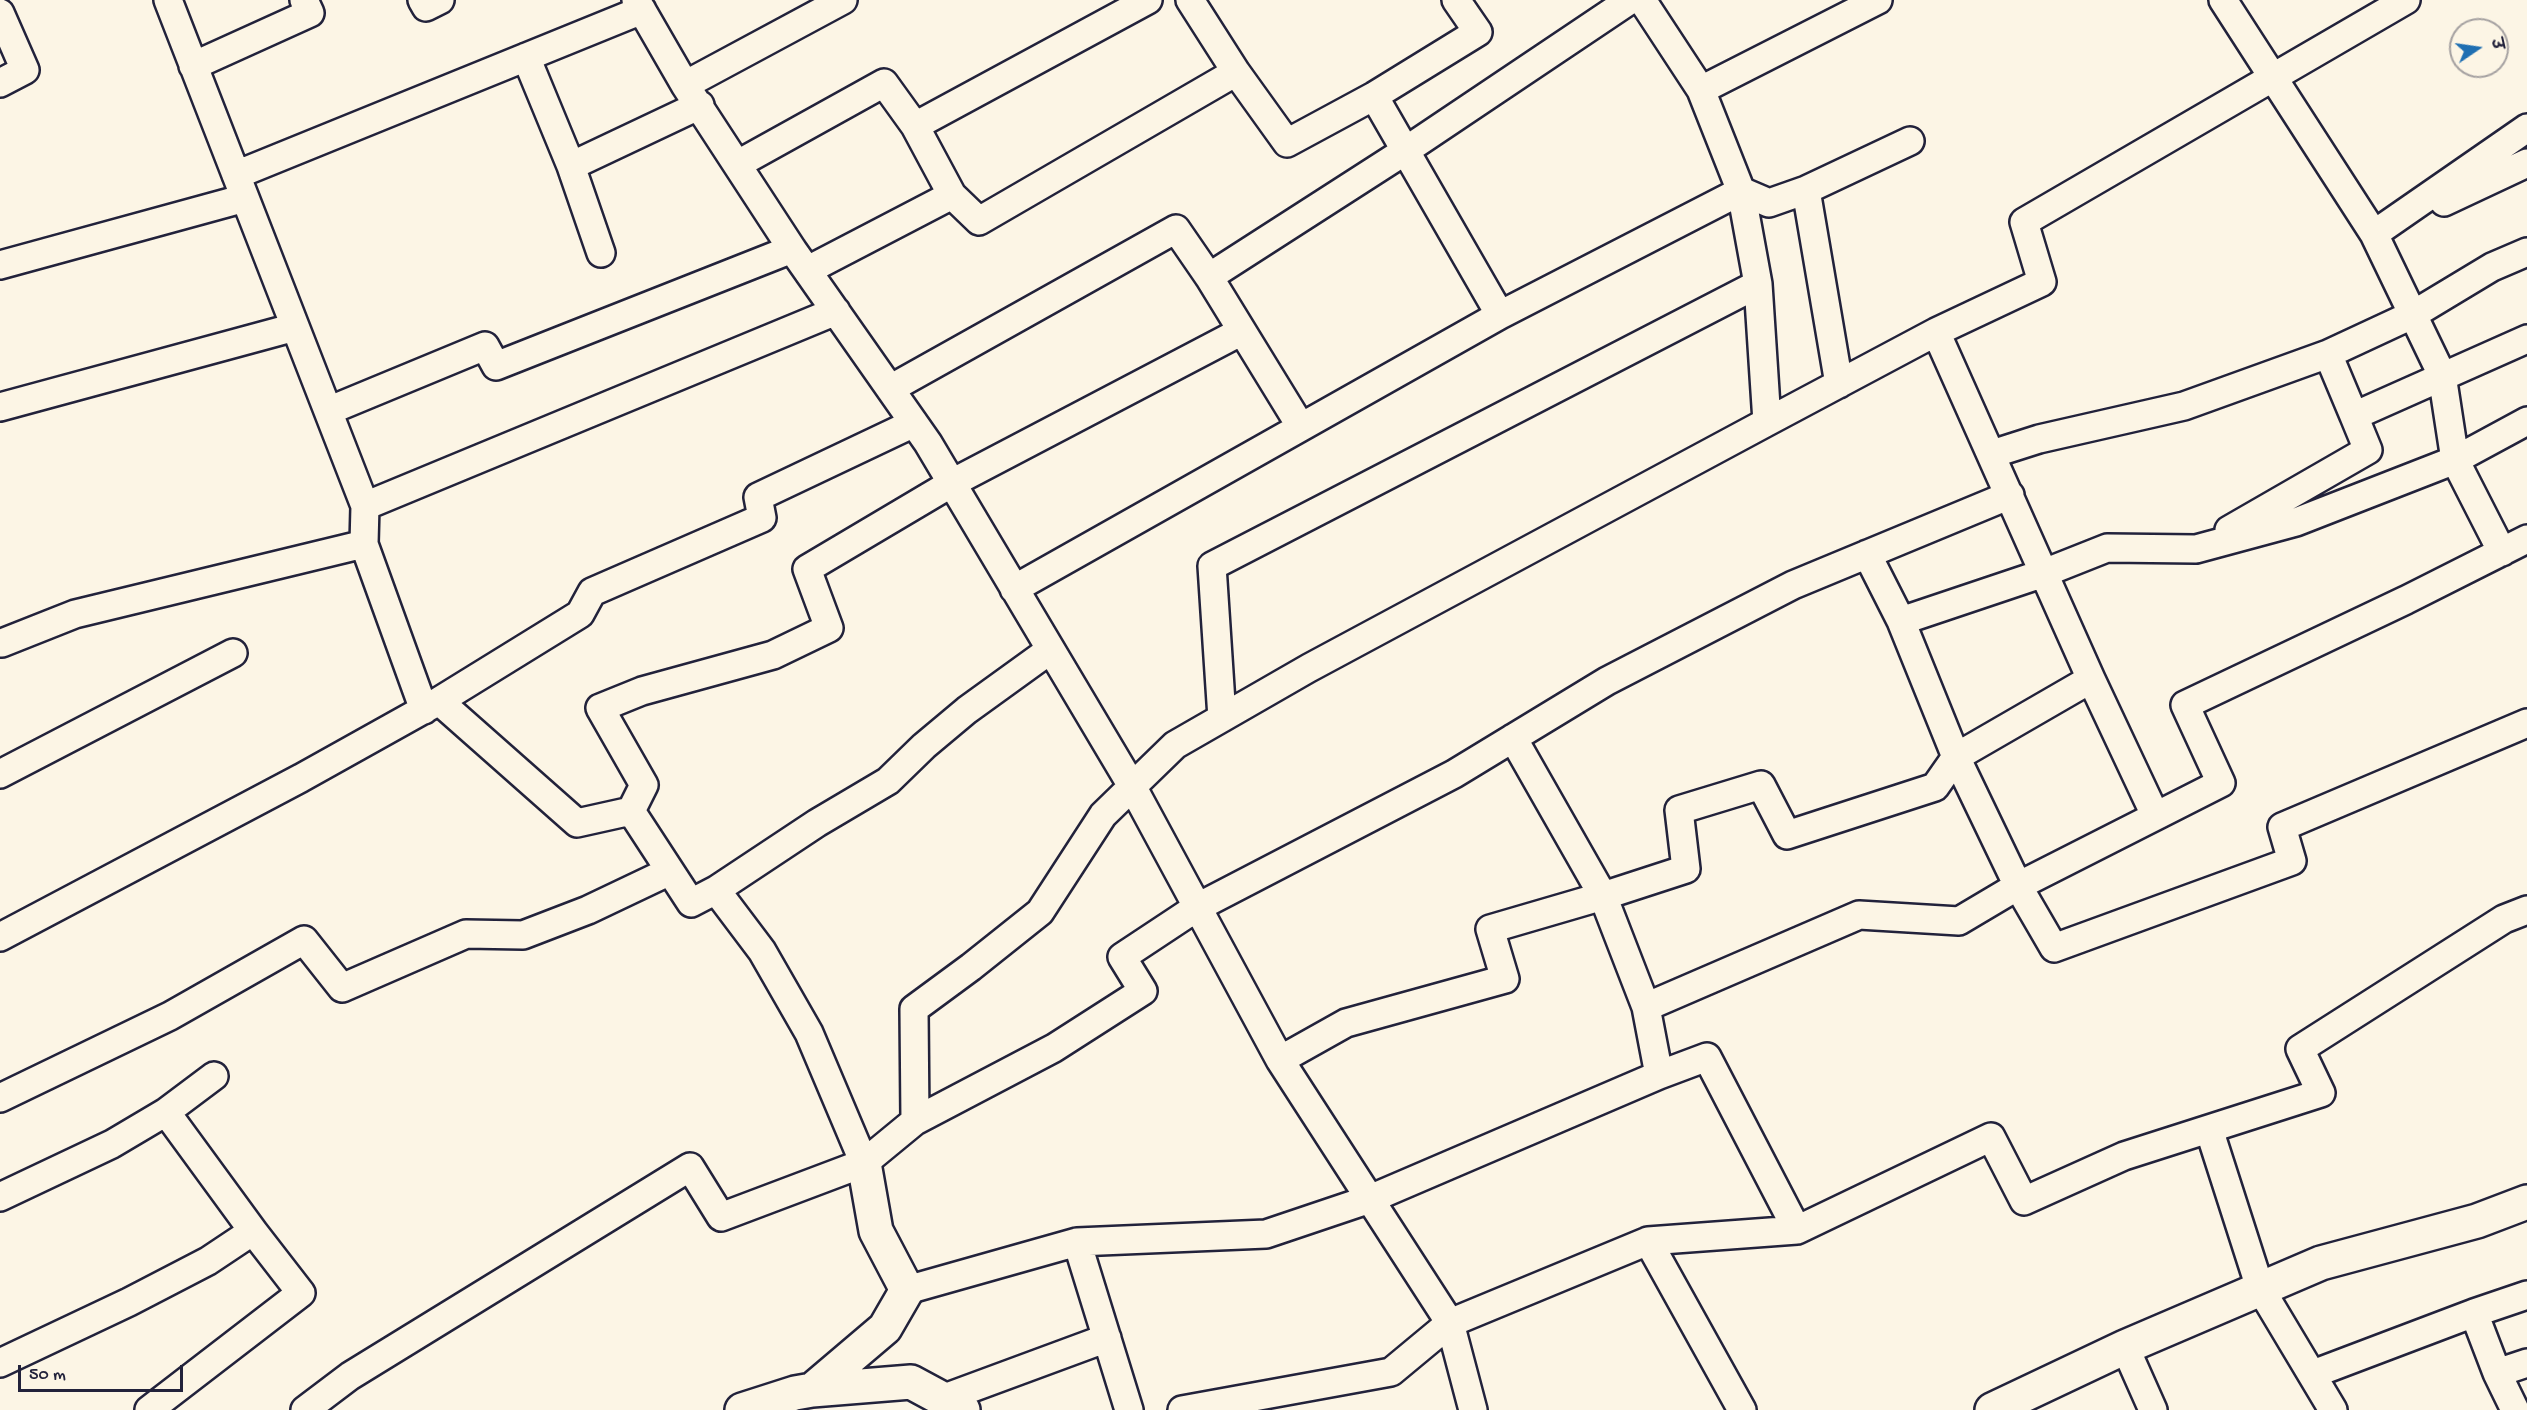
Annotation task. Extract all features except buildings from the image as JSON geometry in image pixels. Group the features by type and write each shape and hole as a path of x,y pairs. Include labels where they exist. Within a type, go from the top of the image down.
{"street":[{"path":"0,4 8,0"},
{"path":"168,0 365,506 364,544 431,706 577,823 631,811"},
{"path":"194,66 310,13 304,0"},
{"path":"422,0 426,7 440,0"},
{"path":"571,166 693,95 843,0"},
{"path":"915,126 1148,0"},
{"path":"1190,0 1236,72 1287,143 1374,96 1478,32 1456,0"},
{"path":"1209,277 1405,151 1630,0"},
{"path":"1642,0 1701,90 1741,191 1758,284 1767,422"},
{"path":"1701,90 1878,0"},
{"path":"2223,0 2374,234 2442,375 2455,460 2502,552"},
{"path":"915,1121 914,1009 1040,912 1103,815 1175,745 1309,668 1767,422 1936,332 2042,282 2024,222 2406,0"},
{"path":"0,265 241,186 639,5 693,95 800,260 891,389 952,483 1132,786 1280,1060 1450,1323 1473,1410"},
{"path":"0,13 26,70 0,83"},
{"path":"526,57 571,166 601,253"},
{"path":"738,164 884,83 915,126 952,195 980,221 1236,72"},
{"path":"1374,96 1500,315"},
{"path":"2374,234 2527,128"},
{"path":"1741,191 1769,203 1806,190 1910,141"},
{"path":"2374,234 2527,163"},
{"path":"1806,190 1839,384"},
{"path":"1014,589 1500,315 1741,191"},
{"path":"328,411 484,346 496,366 800,260 952,195"},
{"path":"891,389 1176,229 1209,277 1301,427"},
{"path":"1992,454 2039,440 2184,406 2328,354 2414,314 2492,267 2527,252"},
{"path":"1222,718 1212,566 1758,284"},
{"path":"365,506 836,311"},
{"path":"0,407 295,327"},
{"path":"631,811 644,785 600,708 642,691 773,655 829,628 807,569 952,483 1242,331"},
{"path":"1936,332 2091,679 2155,815"},
{"path":"2354,416 2527,339"},
{"path":"2328,354 2386,487"},
{"path":"1900,621 2044,573 2107,548 2196,549 2296,522 2455,460 2527,421"},
{"path":"0,936 301,778 431,706 580,614 592,592 762,518 758,497 914,423"},
{"path":"2196,549 2368,450"},
{"path":"305,1410 350,1376 690,1167 721,1216 864,1163 915,1121 1054,1048 1143,992 1122,957 1196,908 1454,774 1607,681 1793,585 2010,495"},
{"path":"1646,1007 1859,915 1959,921 2018,886 2221,783 2185,705 2406,600 2527,539"},
{"path":"1,642 75,614 364,544"},
{"path":"1867,554 1900,621 1956,757 2018,886 2054,948 2292,861 2282,827 2524,732"},
{"path":"631,811 691,903 716,890 817,823 888,781 924,746 967,710 1050,650"},
{"path":"0,774 233,653"},
{"path":"1280,1060 1346,1023 1505,979 1490,929 1686,869 1679,810 1761,785 1787,835 1935,787 1956,757 2091,679"},
{"path":"1514,738 1603,896 1646,1007 1659,1075"},
{"path":"0,1098 170,1016 304,940 342,988 466,934 523,935 588,910 670,872"},
{"path":"716,890 762,951 809,1033 864,1163 876,1231 907,1290"},
{"path":"1182,1410 1391,1372 1450,1323 1648,1241 1797,1230 1991,1137 2024,1201 2124,1156 2321,1093 2300,1048 2504,920 2527,909"},
{"path":"813,1400 885,1328 907,1290 1077,1242 1266,1234 1370,1199 1659,1075 1707,1057 1797,1230"},
{"path":"0,1197 112,1144 166,1112 214,1076"},
{"path":"150,1410 301,1293 166,1112"},
{"path":"2209,1129 2260,1288 2333,1410"},
{"path":"1992,1410 2125,1347 2321,1263 2476,1221 2527,1202"},
{"path":"0,1363 129,1302 208,1261 254,1231"},
{"path":"1648,1241 1742,1410"},
{"path":"1077,1242 1130,1410"},
{"path":"2313,1374 2527,1295"},
{"path":"2474,1313 2497,1373 2515,1410"},
{"path":"742,1410 795,1393 813,1400 911,1383 952,1404 1107,1338"},
{"path":"2125,1347 2153,1410"},
{"path":"2497,1373 2527,1363"}]}
